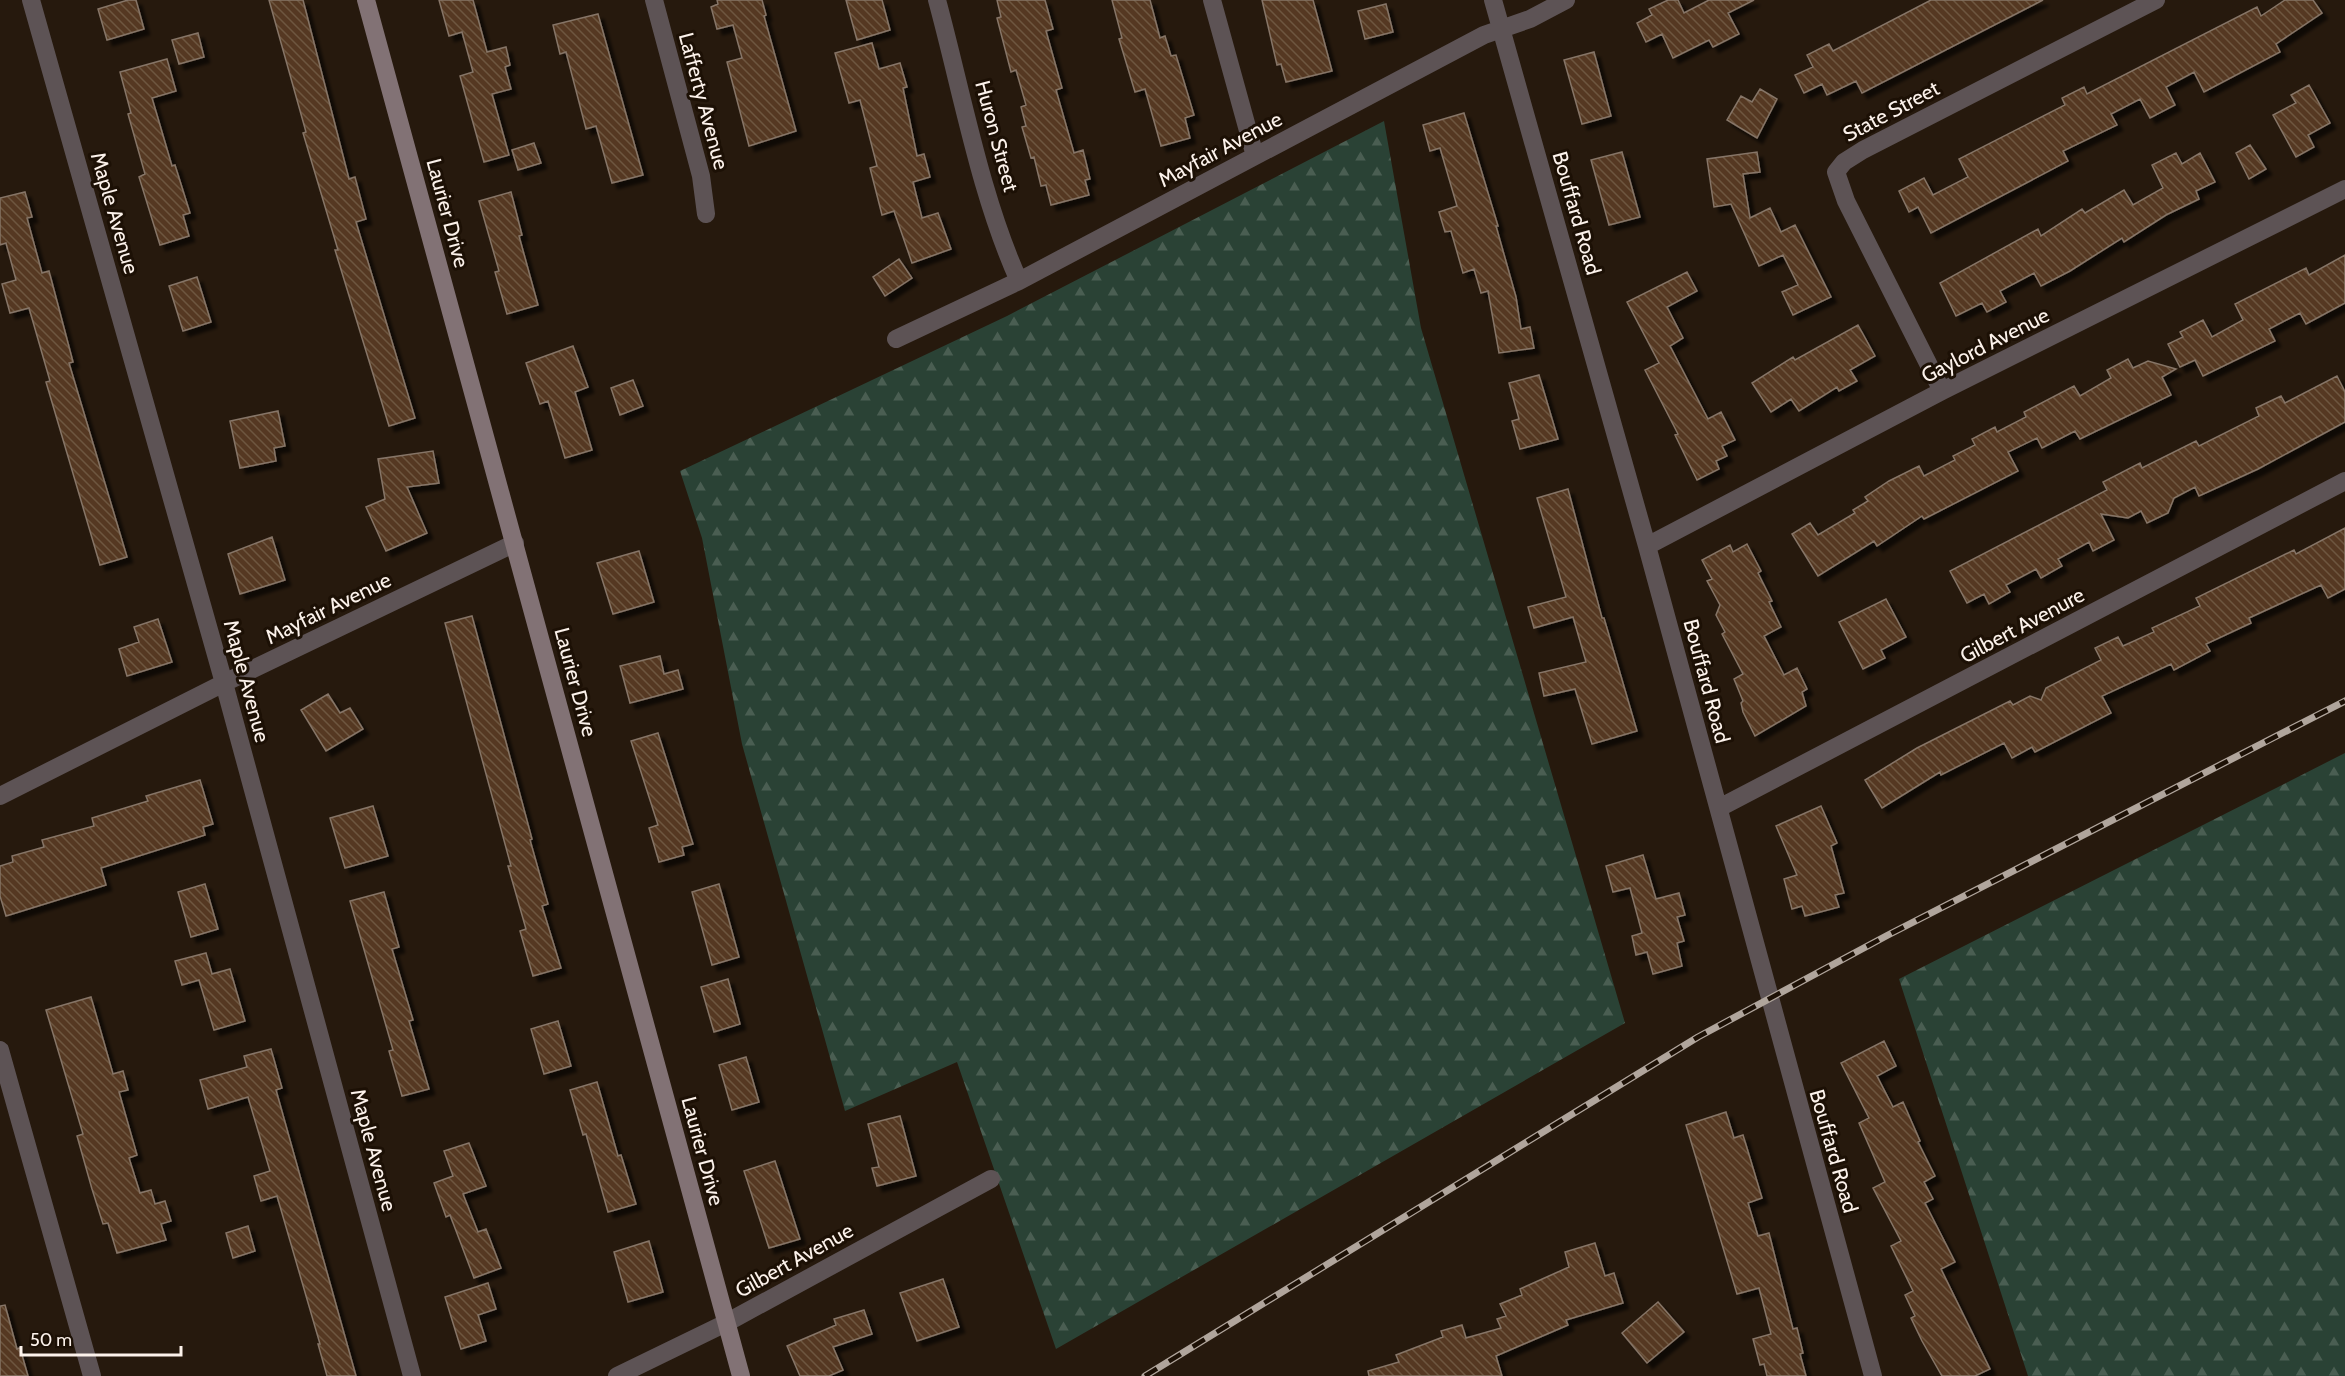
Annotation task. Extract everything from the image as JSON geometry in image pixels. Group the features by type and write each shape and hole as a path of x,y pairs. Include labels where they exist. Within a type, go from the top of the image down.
{"street":[{"name":"Maple Avenue","path":"32,0 224,683 412,1376"},
{"name":"Laurier Drive","path":"366,0 741,1376"},
{"name":"Lafferty Avenue","path":"654,0 701,176 706,214"},
{"name":"Huron Street","path":"937,0 984,179 1007,256 1019,281"},
{"path":"1212,0 1255,156"},
{"name":"Bouffard Road","path":"1493,0 1647,546 1768,998 1873,1376"},
{"name":"Mayfair Avenue","path":"896,339 1019,281 1477,39 1566,0"},
{"name":"State Street","path":"1942,392 1846,201 1836,172 1844,162 1863,150 2156,0"},
{"name":"Gaylord Avenue","path":"1647,546 1942,392 2345,189"},
{"name":"Gilbert Avenure","path":"1719,808 2345,481"},
{"name":"Mayfair Avenue","path":"0,796 224,683 515,543"},
{"path":"0,1050 92,1376"},
{"name":"Gilbert Avenue","path":"617,1376 726,1323 991,1179"}],"green space":[{"path":"1384,121 1421,328 1625,1023 1056,1349 957,1062 845,1111 742,744 702,538 680,471 1007,316"},
{"path":"2345,753 2345,1376 2028,1376 1899,979"}],"building":[{"path":"128,0 136,0 144,29 107,40 98,9"},
{"path":"269,0 303,0 349,179 355,177 366,219 356,222 415,418 389,426 335,250 338,250 303,133 306,132"},
{"path":"439,0 473,0 487,52 506,47 510,65 505,67 511,89 492,94 509,155 484,162 460,76 473,72 462,32 449,36"},
{"path":"717,0 762,0 766,15 764,16 796,131 749,146 727,62 742,58 733,25 717,29 711,7 718,4"},
{"path":"846,0 882,0 890,30 857,40"},
{"path":"997,0 1045,0 1053,29 1046,31 1062,88 1056,90 1074,153 1083,150 1090,179 1085,180 1089,195 1051,205 1046,185 1041,186 1034,157 1031,158 1022,127 1026,126 1021,107 1026,105 1016,70 1011,72 997,18 1001,17"},
{"path":"1112,0 1150,0 1160,38 1165,36 1171,56 1176,55 1194,115 1185,118 1190,138 1161,146 1145,89 1135,92 1119,39 1122,38"},
{"path":"1262,0 1313,0 1332,71 1286,82 1281,64 1277,65"},
{"path":"1668,0 1678,0 1684,13 1709,0 1754,0 1728,13 1739,34 1713,47 1709,40 1673,58 1662,34 1646,42 1637,23 1652,15 1649,9"},
{"path":"1931,0 2043,0 1862,93 1856,81 1827,95 1822,84 1804,93 1795,75 1813,67 1807,55 1829,44 1833,51"},
{"path":"2285,0 2313,0 2322,13 2276,44 2280,52 2204,92 2194,72 2166,87 2175,105 2150,118 2140,99 2111,114 2117,125 2063,151 2068,161 1931,233 1918,207 1909,212 1899,191 1924,178 1933,195 1968,177 1959,159 2065,105 2062,98 2084,87 2087,94 2257,7 2261,16"},
{"path":"1386,4 1393,32 1365,39 1358,11"},
{"path":"598,14 643,175 612,183 596,126 586,129 566,52 560,54 553,25"},
{"path":"198,33 204,57 179,64 172,40"},
{"path":"872,43 879,69 900,63 907,87 903,88 917,156 924,154 930,177 913,182 922,218 938,213 951,249 912,263 894,211 882,215 870,168 877,166 860,100 849,103 835,53"},
{"path":"1594,52 1611,116 1582,124 1564,60"},
{"path":"167,59 176,91 152,98 172,166 175,165 190,213 183,215 189,236 160,245 139,177 145,174 128,114 131,113 120,72"},
{"path":"2309,85 2330,123 2308,135 2314,147 2296,157 2273,115 2296,103 2291,95"},
{"path":"1760,89 1777,99 1757,138 1727,120 1741,96 1752,102"},
{"path":"1464,113 1498,226 1496,226 1516,297 1521,329 1530,327 1534,348 1499,353 1488,291 1481,293 1474,269 1463,273 1451,231 1445,232 1439,212 1457,206 1440,148 1430,151 1423,125"},
{"path":"534,143 541,163 518,170 512,150"},
{"path":"2250,145 2266,169 2249,179 2236,153"},
{"path":"1622,152 1640,217 1609,225 1591,160"},
{"path":"1757,152 1760,172 1743,174 1750,218 1770,208 1781,232 1795,225 1831,297 1793,315 1782,292 1798,285 1783,255 1759,266 1731,204 1714,207 1707,159"},
{"path":"2176,153 2182,164 2200,153 2215,182 2196,191 2199,199 2166,215 2124,242 2122,238 2070,271 2041,286 2034,273 2000,291 2006,302 1987,312 1982,303 1956,316 1940,283 2038,229 2041,236 2082,209 2085,213 2124,190 2133,205 2163,188 2152,165"},
{"path":"25,192 32,217 27,218 42,273 49,271 73,362 69,363 127,557 100,565 46,382 50,381 29,308 10,313 2,284 16,280 6,243 0,245 0,198"},
{"path":"511,192 522,235 519,236 538,305 507,314 495,272 499,271 479,201"},
{"path":"2345,255 2345,303 2306,324 2300,313 2269,329 2275,341 2203,376 2195,360 2180,367 2168,344 2183,337 2180,332 2203,320 2212,337 2243,320 2235,304 2306,268 2309,275"},
{"path":"899,259 912,278 885,296 873,277"},
{"path":"1687,272 1697,291 1667,307 1683,338 1670,346 1708,419 1721,412 1735,440 1722,446 1727,456 1716,461 1719,469 1697,480 1675,435 1678,434 1645,370 1659,363 1627,302"},
{"path":"197,277 211,322 183,331 169,286"},
{"path":"1858,325 1875,356 1850,370 1857,381 1839,391 1837,387 1799,411 1791,399 1771,412 1752,383 1793,357 1795,360"},
{"path":"573,346 588,387 575,392 592,450 565,458 548,401 540,404 526,363"},
{"path":"2128,359 2133,368 2148,361 2176,369 2162,377 2171,395 2080,439 2075,431 2042,448 2037,438 2008,452 2018,471 1924,519 1922,516 1877,546 1874,541 1818,576 1792,534 1810,523 1818,535 1855,513 1853,510 1868,501 1865,497 1889,481 1919,466 1924,476 1955,460 1953,456 1975,445 1972,439 1995,427 1997,432 2026,417 2024,412 2074,386 2080,396 2111,378 2107,370"},
{"path":"1539,375 1558,439 1520,449 1512,421 1519,419 1509,383"},
{"path":"2337,376 2345,392 2345,422 2258,469 2199,496 2195,487 2174,498 2168,513 2147,523 2141,511 2128,518 2101,514 2114,540 2093,551 2089,542 2058,559 2062,566 2041,578 2036,569 2006,585 2010,592 1989,604 1984,594 1967,603 1950,571 2107,490 2103,482 2140,463 2142,468 2196,441 2199,446 2259,416 2256,408 2281,396 2285,403"},
{"path":"633,380 643,406 620,415 611,388"},
{"path":"278,411 285,446 274,448 276,461 240,468 230,421"},
{"path":"433,451 439,483 407,487 427,533 386,551 366,507 385,499 378,459"},
{"path":"1568,489 1602,618 1604,618 1637,731 1592,744 1575,689 1544,696 1539,673 1586,662 1573,617 1534,628 1528,607 1566,597 1537,498"},
{"path":"2345,528 2345,589 2328,598 2321,585 2249,618 2251,623 2206,644 2210,651 2174,670 2171,664 2102,696 2111,713 2035,752 2032,747 2012,758 2004,743 1941,775 1940,772 1882,808 1865,780 1917,748 2010,701 2013,705 2030,696 2041,700 2046,688 2101,660 2095,648 2118,637 2123,646 2154,632 2152,628 2200,606 2196,598 2294,550 2296,554"},
{"path":"272,537 285,580 240,594 228,554"},
{"path":"1747,544 1761,571 1758,573 1772,601 1769,602 1781,627 1764,636 1784,675 1797,668 1807,689 1802,692 1806,706 1755,736 1743,712 1741,703 1743,701 1734,679 1743,674 1722,634 1725,632 1716,615 1720,605 1707,581 1712,579 1702,560 1730,545 1733,552"},
{"path":"639,551 654,602 613,614 597,563"},
{"path":"1886,599 1906,637 1881,650 1885,658 1863,669 1839,622"},
{"path":"472,616 532,839 530,840 548,904 542,906 561,968 533,976 520,931 526,929 508,866 511,866 445,623"},
{"path":"158,619 172,662 127,676 119,649 139,642 134,627"},
{"path":"660,656 664,674 678,670 683,689 630,703 620,666"},
{"path":"328,694 340,713 350,708 363,729 326,751 301,710"},
{"path":"658,733 693,844 682,847 684,855 659,862 649,828 658,825 631,741"},
{"path":"200,780 213,824 203,827 205,835 101,868 106,885 6,916 0,896 0,866 13,862 12,856 44,847 42,840 94,826 92,818 148,801 146,796"},
{"path":"373,806 388,856 345,868 330,818"},
{"path":"1821,806 1837,843 1831,846 1844,893 1835,895 1839,907 1805,916 1802,906 1792,909 1784,879 1797,875 1776,826"},
{"path":"1643,855 1656,899 1679,893 1685,915 1677,917 1684,941 1677,943 1682,966 1653,974 1647,952 1636,955 1632,936 1642,933 1630,888 1613,892 1606,866"},
{"path":"205,884 218,929 191,937 178,892"},
{"path":"719,884 739,957 712,965 692,892"},
{"path":"384,892 399,947 392,949 413,1020 409,1021 429,1089 402,1096 389,1051 393,1050 350,901"},
{"path":"206,953 212,974 230,969 245,1021 214,1030 199,980 182,985 175,961"},
{"path":"728,979 740,1024 714,1032 701,987"},
{"path":"91,997 113,1074 123,1071 128,1090 119,1092 137,1155 129,1158 140,1193 151,1190 155,1204 165,1201 171,1221 161,1224 166,1240 117,1253 108,1223 103,1224 92,1189 77,1136 83,1134 46,1010"},
{"path":"558,1021 571,1066 544,1074 531,1029"},
{"path":"1884,1041 1896,1066 1877,1076 1893,1107 1903,1102 1920,1141 1918,1142 1935,1176 1924,1182 1933,1199 1925,1203 1955,1262 1941,1269 1990,1369 1975,1376 1942,1376 1922,1341 1911,1318 1915,1316 1905,1295 1913,1291 1891,1246 1901,1241 1873,1188 1885,1182 1859,1123 1869,1118 1841,1063"},
{"path":"271,1049 282,1088 276,1090 356,1376 327,1376 318,1344 320,1344 277,1196 261,1201 254,1176 270,1171 248,1097 208,1109 200,1080 247,1067 244,1056"},
{"path":"746,1057 759,1102 732,1110 719,1065"},
{"path":"597,1082 618,1156 621,1155 636,1204 608,1212 586,1134 583,1135 570,1090"},
{"path":"1726,1112 1734,1138 1743,1135 1750,1158 1762,1198 1748,1203 1758,1236 1769,1233 1793,1329 1797,1328 1803,1353 1800,1354 1806,1376 1767,1376 1764,1364 1760,1365 1753,1339 1771,1334 1759,1288 1737,1294 1686,1125"},
{"path":"900,1116 916,1176 877,1186 872,1168 879,1167 868,1124"},
{"path":"469,1143 486,1186 463,1194 478,1232 486,1229 501,1268 474,1278 450,1215 446,1217 434,1183 453,1176 444,1151"},
{"path":"775,1161 800,1239 769,1248 744,1171"},
{"path":"248,1226 255,1251 233,1258 226,1233"},
{"path":"649,1241 663,1292 628,1302 614,1252"},
{"path":"1595,1243 1605,1276 1614,1273 1623,1303 1566,1320 1568,1325 1496,1356 1502,1376 1369,1376 1368,1371 1399,1362 1396,1355 1443,1337 1441,1331 1462,1325 1466,1338 1501,1328 1497,1319 1506,1316 1500,1304 1522,1295 1520,1289 1569,1267 1565,1252"},
{"path":"943,1279 959,1327 917,1341 900,1293"},
{"path":"488,1283 496,1309 478,1315 486,1341 461,1349 445,1297"},
{"path":"1658,1302 1684,1332 1647,1363 1622,1333"},
{"path":"5,1305 17,1349 20,1348 28,1376 0,1376 0,1306"},
{"path":"864,1310 872,1334 833,1347 843,1370 829,1376 800,1376 787,1346 836,1325 834,1319"}],"railway":[{"path":"1145,1376 1698,1037 1888,935 2345,701"}]}
